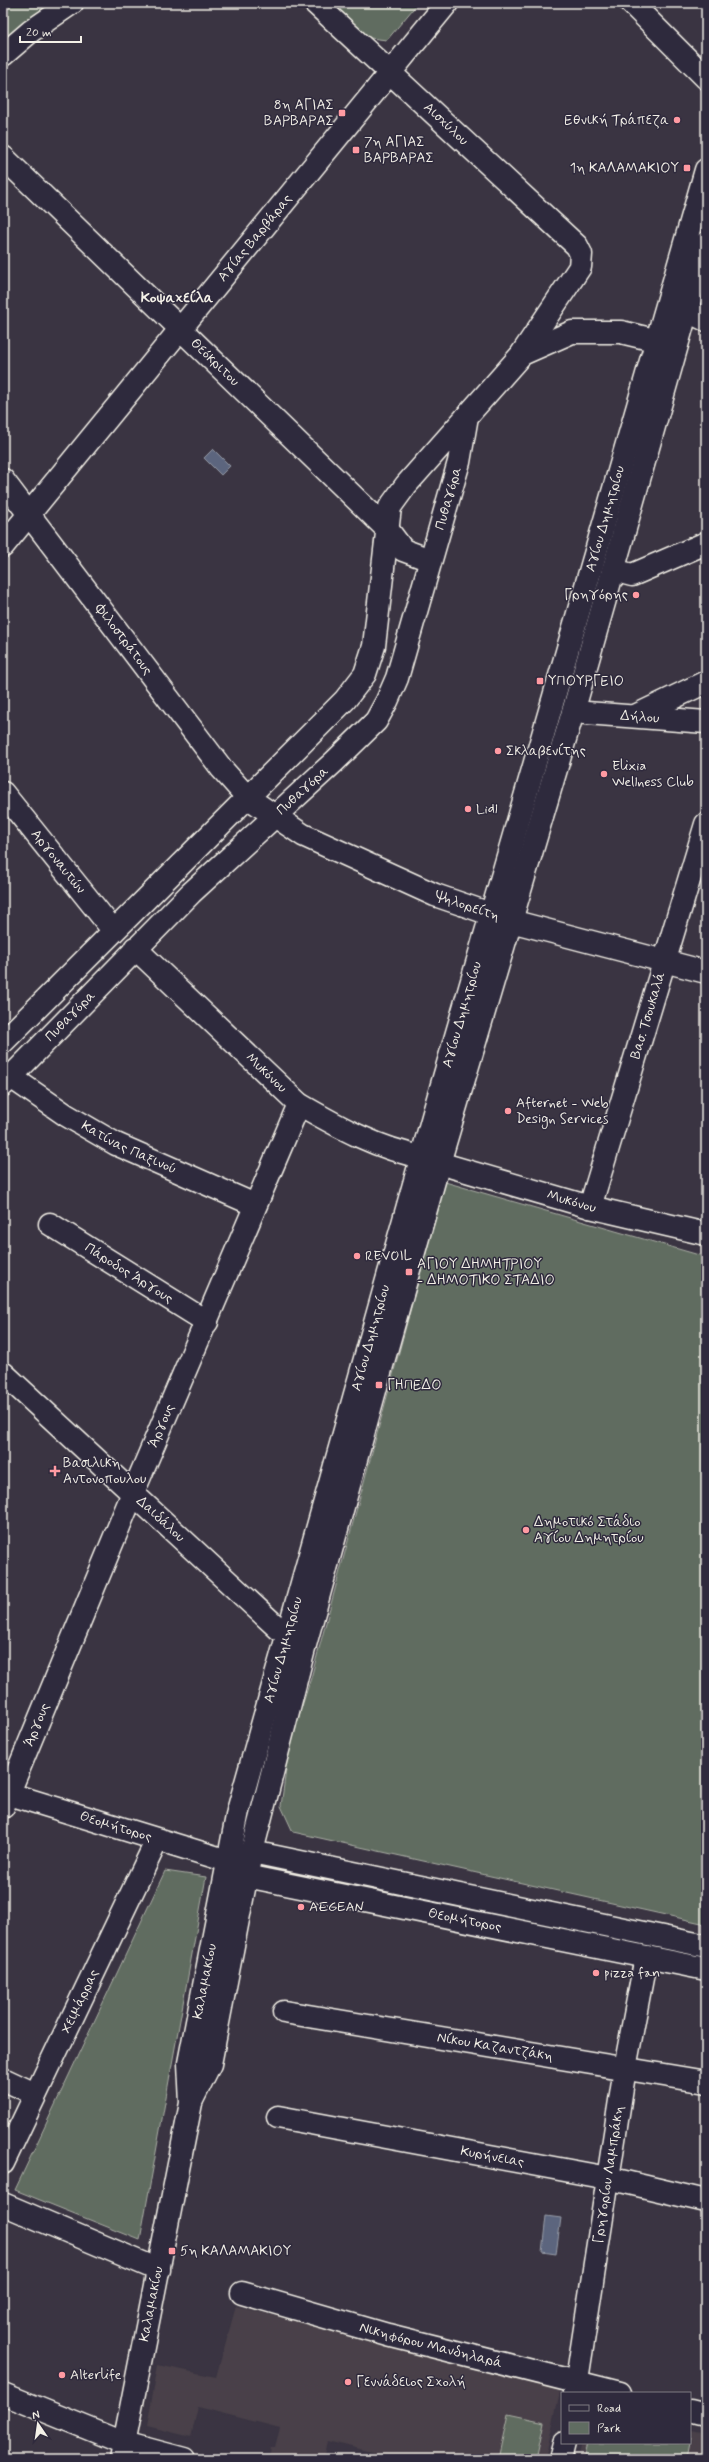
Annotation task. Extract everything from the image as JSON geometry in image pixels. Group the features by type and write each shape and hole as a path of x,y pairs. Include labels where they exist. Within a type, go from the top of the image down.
{"street":[{"path":"3,55 31,31 72,3"},
{"name":"Αισχύλου","path":"315,3 577,246"},
{"name":"Αγίας Βαρβάρας","path":"3,546 446,3"},
{"path":"631,3 706,78"},
{"name":"Θεόκριτου","path":"3,157 388,530 403,550 430,560"},
{"name":"Αγίου Δημητρίου","path":"687,311 706,170"},
{"name":"Αγίου Δημητρίου","path":"228,1861 238,1811 296,1638 431,1160 502,918 591,564 667,343 687,311 706,243"},
{"name":"Πυθαγόρα","path":"3,1042 113,930 345,700 365,674 374,646 390,507 406,485 521,355 580,268 581,254 577,246"},
{"name":"Πυθαγόρα","path":"521,355 572,332 621,332 667,343"},
{"name":"Αγίου Δημητρίου","path":"502,918 573,712 613,570 667,343"},
{"name":"Πυθαγόρα","path":"7,1081 136,948 273,816 334,762 376,721 397,678 459,462 467,416"},
{"name":"Φιλοστράτους","path":"3,480 217,763 247,797"},
{"path":"613,570 632,575 706,543"},
{"path":"634,717 706,682"},
{"name":"Δήλου","path":"573,712 706,722"},
{"name":"Αργοναυτών","path":"3,793 113,930"},
{"name":"Ψηλορείτη","path":"247,797 303,835 435,896 502,918 666,963 706,972"},
{"name":"Βασ. Τσουκαλά","path":"590,1207 666,963 706,824"},
{"name":"Μυκόνου","path":"136,948 300,1104 329,1121 366,1138 407,1154 590,1207 706,1234"},
{"name":"Κατίνας Παξινού","path":"7,1081 116,1144 255,1205"},
{"name":"Άργους","path":"5,1798 132,1494 207,1322 255,1205 300,1104"},
{"name":"Πάροδος Άργους","path":"50,1224 207,1322"},
{"name":"Δαιδάλου","path":"3,1373 278,1629 296,1638"},
{"name":"Αγίου Δημητρίου","path":"246,1876 296,1638"},
{"name":"Θεομήτορος","path":"5,1798 228,1861 246,1876 706,1969"},
{"name":"Χειμάρρας","path":"3,2163 157,1840"},
{"path":"228,1861 252,1852"},
{"name":"Θεομήτορος","path":"252,1852 706,1946"},
{"name":"Καλαμακίου","path":"122,2451 159,2270 190,2103 189,2062 228,1861"},
{"name":"Καλαμακίου","path":"190,2103 210,2064 216,2041 246,1876"},
{"name":"Γρηγορίου Λαμπράκη","path":"577,2388 625,2068 646,1957"},
{"name":"Νίκου Καζαντζάκη","path":"284,2012 706,2082"},
{"path":"3,2079 35,2094"},
{"name":"Κυρήνειας","path":"278,2117 608,2178 706,2201"},
{"path":"3,2204 159,2270"},
{"name":"Νικηφόρου Μανδηλαρά","path":"242,2293 388,2335 533,2370 577,2388 611,2392"},
{"path":"3,2394 122,2451 184,2459"},
{"path":"691,2411 706,2415"},
{"path":"560,2459 564,2444"}],"shaded area":[{"name":"Γεννάδειος Σχολή","path":"236,2306 561,2387 545,2459 401,2459 327,2441 323,2459 272,2459 268,2458 271,2447 275,2447 280,2428 198,2407 191,2437 147,2426 158,2365 216,2377"},
{"path":"691,2431 706,2434 706,2459 578,2459 582,2444 691,2444"}],"green space":[{"path":"3,3 75,3 3,49"},
{"path":"333,3 418,3 387,40 370,38"},
{"path":"445,1182 706,1257 706,1924 293,1832 281,1806 286,1770 282,1769 311,1678"},
{"path":"297,1869 706,1951 706,1961 296,1873"},
{"path":"165,1871 206,1877 140,2240 15,2190"},
{"path":"508,2414 545,2422 537,2459 498,2459"},
{"path":"588,2444 690,2444 687,2459 584,2459"}],"water":[{"path":"213,449 230,466 221,475 204,458"},
{"path":"546,2216 561,2218 556,2254 542,2252"}],"place":[{"name":"8η ΑΓΙΑΣ ΒΑΡΒΑΡΑΣ","path":"342,113"},
{"name":"Εθνική Τράπεζα","path":"677,120"},
{"name":"7η ΑΓΙΑΣ ΒΑΡΒΑΡΑΣ","path":"356,150"},
{"name":"1η ΚΑΛΑΜΑΚΙΟΥ","path":"687,168"},
{"name":"Γρηγόρης","path":"636,595"},
{"name":"ΥΠΟΥΡΓΕΙΟ","path":"540,681"},
{"name":"Σκλαβενίτης","path":"498,751"},
{"name":"Elixia Wellness Club","path":"604,774"},
{"name":"Lidl","path":"468,809"},
{"name":"Afternet - Web Design Services","path":"508,1111"},
{"name":"REVOIL","path":"357,1256"},
{"name":"ΑΓΙΟΥ ΔΗΜΗΤΡΙΟΥ - ΔΗΜΟΤΙΚΟ ΣΤΑΔΙΟ","path":"409,1272"},
{"name":"ΓΗΠΕΔΟ","path":"379,1385"},
{"name":"Βασιλικη Αντονοπουλου","path":"55,1471"},
{"name":"Δημοτικό Στάδιο Αγίου Δημητρίου","path":"526,1530"},
{"name":"AEGEAN","path":"301,1907"},
{"name":"pizza fan","path":"596,1973"},
{"name":"5η ΚΑΛΑΜΑΚΙΟΥ","path":"172,2251"},
{"name":"Alterlife","path":"62,2375"},
{"name":"Γεννάδειος Σχολή","path":"348,2382"}],"district":[{"name":"Κοψαχείλα","path":"177,298"}]}
